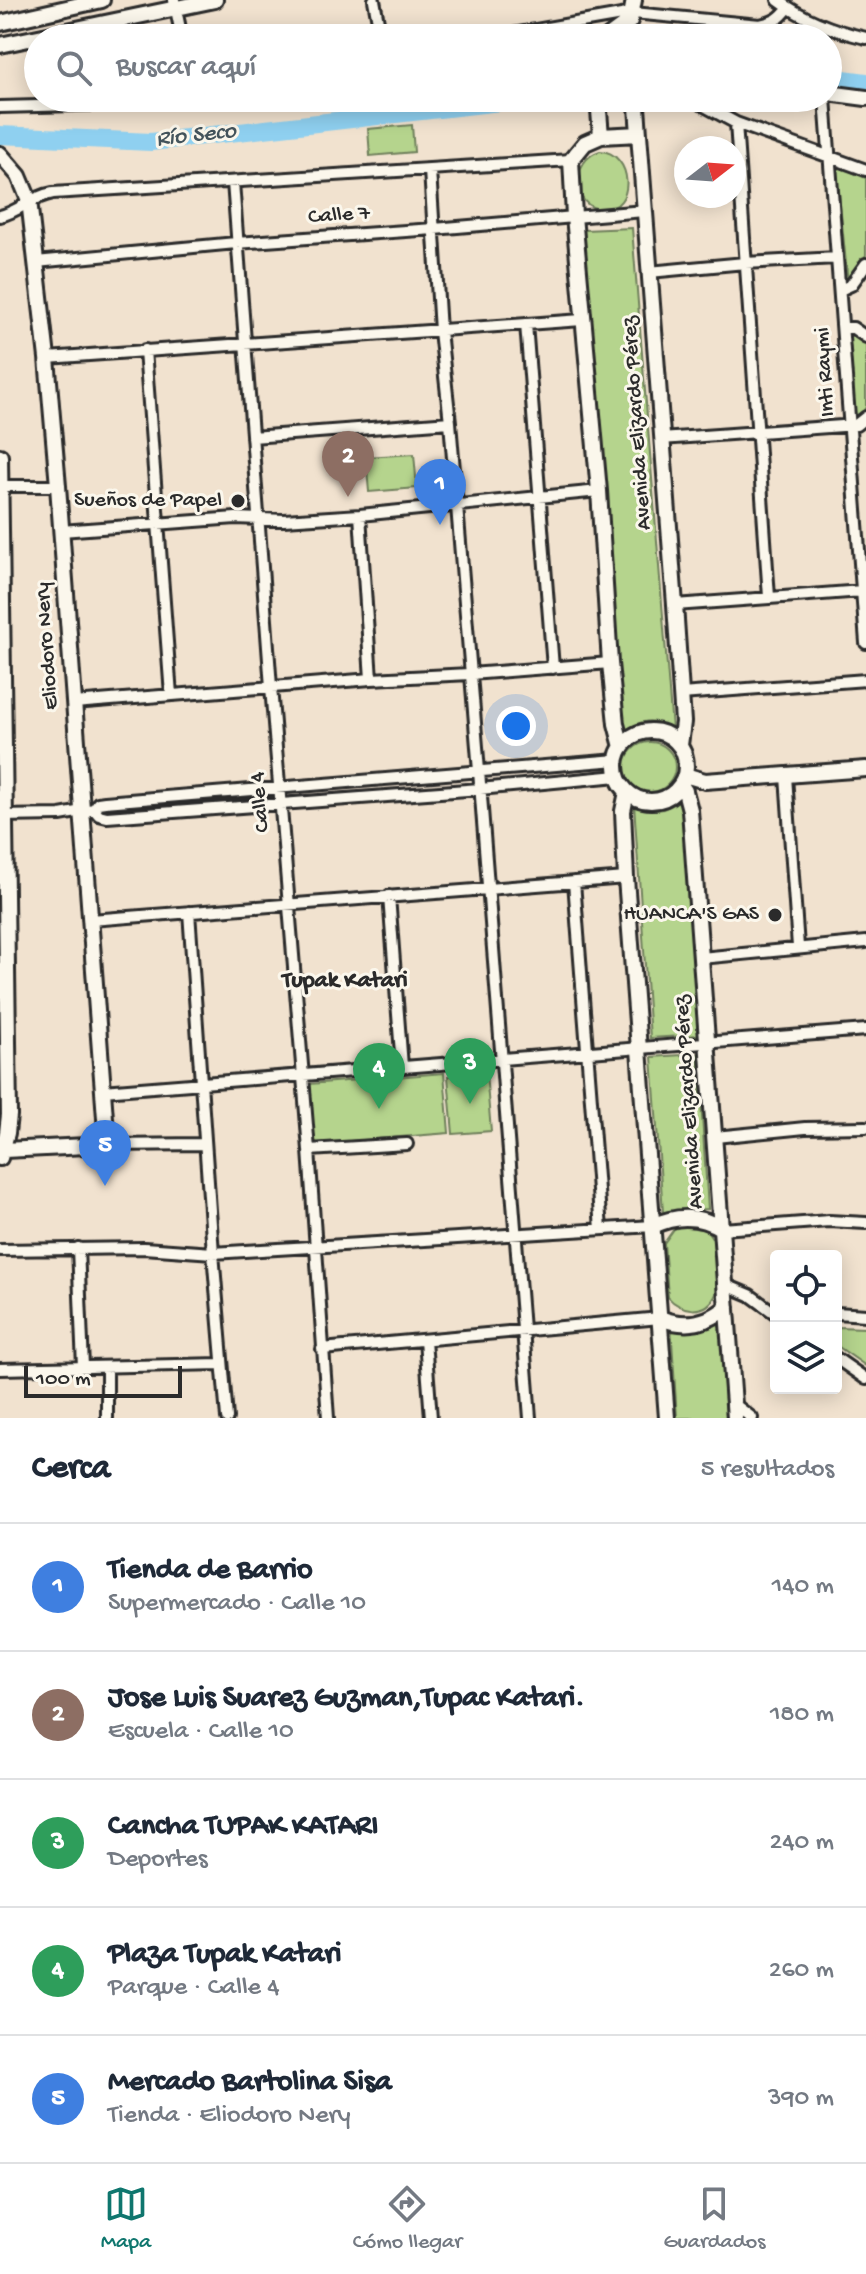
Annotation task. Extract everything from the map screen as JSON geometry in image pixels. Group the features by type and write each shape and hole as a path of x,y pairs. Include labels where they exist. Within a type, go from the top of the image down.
{"main road":[{"path":"0,23 102,0"},
{"path":"90,24 175,4 215,0"},
{"path":"0,45 24,39"},
{"path":"842,97 866,98"},
{"path":"600,112 601,136"},
{"name":"Avenida Elizardo Pérez","path":"637,112 683,722 680,745"},
{"path":"571,160 585,143 601,136 639,134"},
{"name":"Eliodoro Nery","path":"0,154 19,176 29,200 47,358 74,703 88,810 91,920 107,1145"},
{"name":"Avenida Elizardo Pérez","path":"571,160 619,754"},
{"name":"Eliodoro Nery","path":"0,456 9,1115 1,1153"},
{"path":"650,731 664,733 680,745 685,757 683,780 665,798 652,801 639,799 627,792 618,776 619,754 637,734 650,731"},
{"path":"683,780 866,769"},
{"name":"Avenida Elizardo Pérez","path":"683,780 690,810 734,1411"},
{"name":"Avenida Elizardo Pérez","path":"627,792 623,811 626,878 667,1418"},
{"path":"1,1153 107,1145"},
{"path":"653,1226 666,1220 688,1218 709,1222 722,1229"},
{"path":"660,1318 691,1324 713,1317 727,1307"}],"street":[{"path":"374,0 378,24"},
{"path":"778,0 819,24"},
{"path":"175,4 179,24"},
{"path":"552,24 634,6 753,24"},
{"path":"765,24 775,22 788,8"},
{"path":"842,33 866,38"},
{"path":"0,107 24,106"},
{"path":"716,112 736,123 866,170"},
{"name":"Inti Raymi","path":"828,112 863,562 866,643"},
{"path":"736,123 769,597"},
{"path":"0,216 16,210 29,200 53,193 571,160"},
{"path":"430,170 440,331 479,771 530,1418"},
{"name":"Calle 4","path":"233,182 328,1418"},
{"name":"Calle 7","path":"36,262 644,211"},
{"path":"649,272 837,258"},
{"path":"840,290 851,285 866,264"},
{"path":"47,358 582,320"},
{"path":"526,324 553,668"},
{"path":"843,328 853,328 866,337"},
{"path":"145,350 171,695"},
{"path":"661,439 850,425 866,417"},
{"path":"252,437 450,422"},
{"path":"0,486 58,486"},
{"path":"61,531 236,518 284,520 360,515 599,491"},
{"path":"360,515 371,679"},
{"path":"675,605 862,591"},
{"path":"74,703 610,663"},
{"path":"681,694 866,680"},
{"path":"3,816 60,815 88,810 105,802 479,771 619,754"},
{"path":"88,810 107,817 618,776"},
{"path":"786,776 798,947"},
{"path":"91,920 626,878"},
{"path":"574,882 601,1229"},
{"path":"389,896 402,1067"},
{"path":"189,912 227,1418"},
{"path":"701,958 866,942"},
{"path":"103,1091 866,1030"},
{"path":"715,1137 805,1128 866,1127"},
{"path":"107,1145 205,1144"},
{"path":"309,1150 407,1144"},
{"path":"722,1229 829,1221 866,1223"},
{"path":"0,1250 144,1248 213,1253 653,1226"},
{"path":"78,1248 83,1367"},
{"path":"726,1285 750,1295 770,1310"},
{"path":"842,1313 866,1315"},
{"path":"322,1349 660,1318"},
{"path":"425,1340 431,1418"},
{"path":"842,1362 866,1379"},
{"path":"0,1369 221,1364"},
{"path":"107,1367 107,1418"},
{"path":"734,1411 752,1418"}],"green space":[{"path":"412,125 414,152 370,156 368,129"},
{"path":"600,151 611,154 619,161 626,181 621,201 613,207 602,209 584,201 578,183 584,163"},
{"path":"836,165 866,178 866,255 848,283"},
{"path":"632,228 672,729 646,721 623,734 584,230"},
{"path":"848,330 866,343 866,407 855,423"},
{"path":"414,454 417,488 369,492 366,457"},
{"path":"650,742 668,749 675,767 668,785 650,792 632,785 625,767 632,749"},
{"path":"681,799 699,1035 650,1038 634,804 659,810"},
{"path":"698,1054 708,1209 663,1212 652,1057"},
{"path":"444,1073 449,1133 314,1144 309,1084"},
{"path":"486,1073 491,1131 453,1134 448,1076"},
{"path":"682,1226 707,1230 714,1241 716,1294 700,1309 679,1306 668,1297 664,1243 674,1229"},
{"path":"720,1321 726,1418 677,1418 671,1325 696,1329"},
{"path":"842,1327 866,1328 866,1366 842,1349"}],"waterway":[{"name":"Río Seco","path":"842,79 866,82"},
{"name":"Río Seco","path":"0,135 151,142 413,112"}],"place":[{"name":"Jose Luis Suarez Guzman,Tupac Katari.","path":"348,497"},
{"name":"Sueños de Papel","path":"238,501"},
{"name":"Tienda de Barrio","path":"440,525"},
{"name":"HUANCA'S GAS","path":"775,915"},
{"name":"Cancha TUPAK KATARI","path":"470,1104"},
{"name":"Plaza Tupak Katari","path":"379,1109"},
{"name":"Mercado Bartolina Sisa","path":"105,1186"}],"district":[{"name":"Tupak Katari","path":"345,981"}]}
